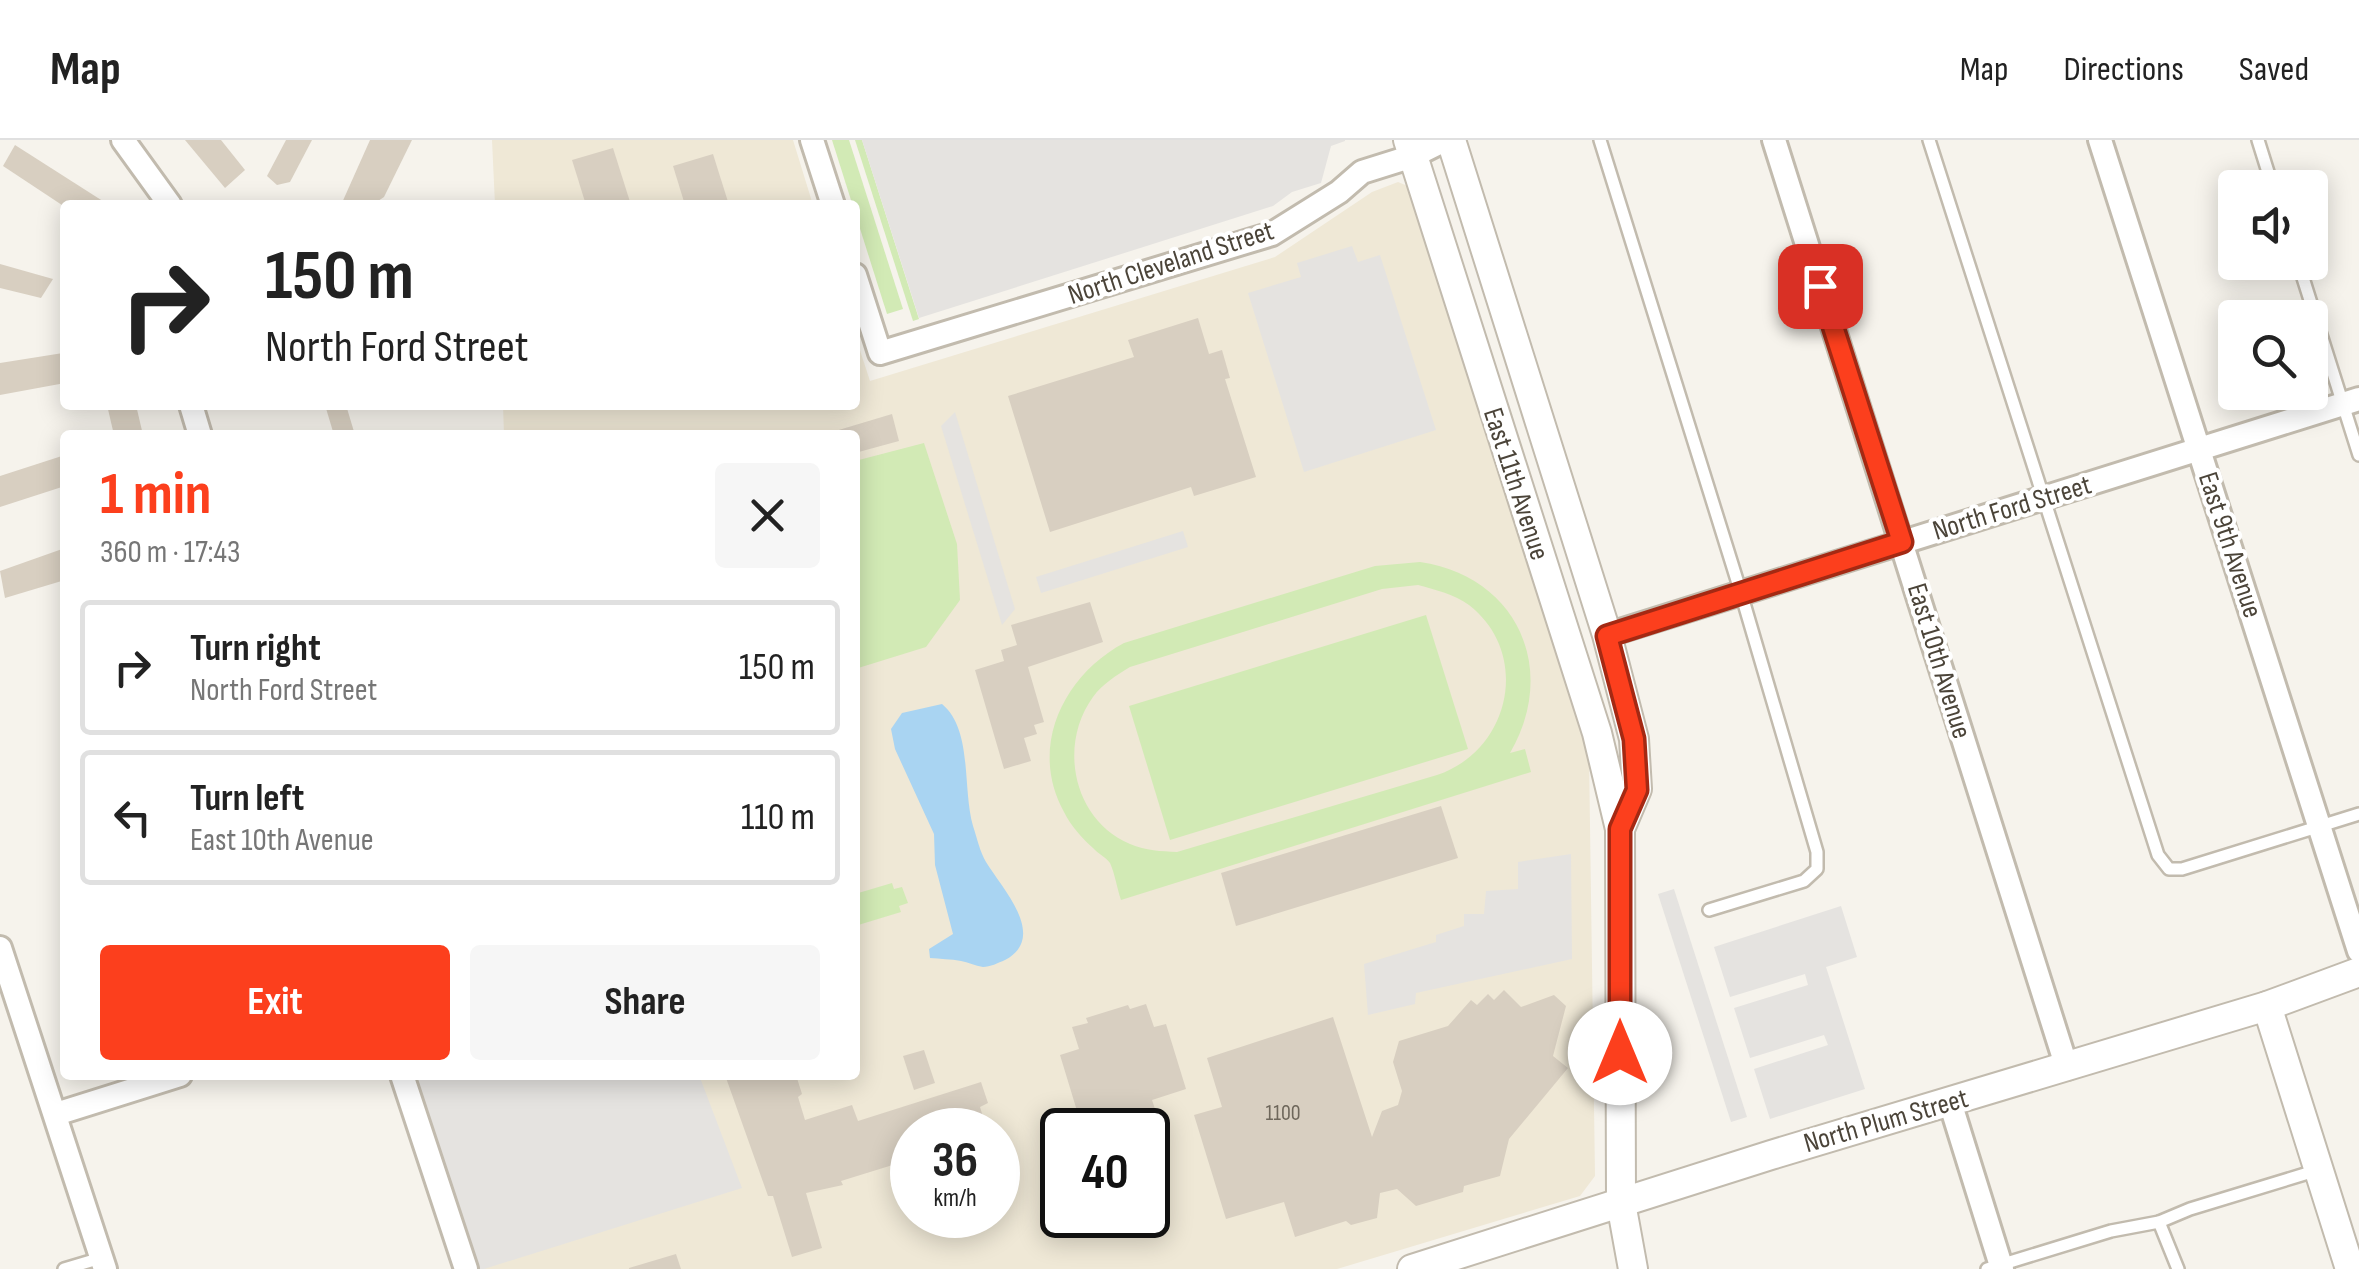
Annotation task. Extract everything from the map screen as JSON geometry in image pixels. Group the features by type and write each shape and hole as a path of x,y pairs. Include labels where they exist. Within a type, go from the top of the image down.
{"street":[{"path":"122,140 166,200"},
{"path":"812,140 830,200"},
{"name":"North Cleveland Street","path":"860,291 880,353 1272,234 1339,192 1362,172 1410,148 1448,140"},
{"name":"East 11th Avenue","path":"1448,140 1607,636 1634,739 1637,790 1620,829"},
{"name":"East 10th Avenue","path":"1774,140 2067,1068"},
{"name":"East 9th Avenue","path":"2100,140 2359,951"},
{"name":"East 11th Avenue","path":"1410,148 1597,733 1620,829 1621,1203 1633,1269"},
{"name":"North Ford Street","path":"1607,636 2351,402"},
{"path":"0,950 103,1263"},
{"name":"North Plum Street","path":"1412,1269 2267,1006 2359,972"},
{"path":"2267,1006 2350,1269"},
{"path":"56,1114 164,1080"},
{"path":"404,1080 466,1269"},
{"path":"1950,1102 1997,1268"}],"lane":[{"path":"1600,140 1742,593 1818,852 1817,869 1804,881 1708,910"},
{"path":"1929,140 2158,855 2170,868 2182,869 2359,814"},
{"path":"2258,140 2268,170"},
{"path":"2305,280 2351,402 2359,455"},
{"path":"1997,1268 2112,1231 2159,1222 2319,1169"},
{"path":"2159,1222 2178,1269"},
{"path":"64,1269 103,1263"}],"shaded area":[{"path":"492,140 793,140 811,200 495,200"},
{"path":"862,140 1345,141 1331,146 1321,183 1292,192 1273,206 919,318"},
{"path":"1398,182 1410,187 1580,713 1589,755 1595,1176 1580,1196 1337,1269 474,1269 415,1080 860,1080 860,430 504,430 503,410 860,410 860,350 870,381 1275,257 1372,192"},
{"path":"1352,246 1358,262 1380,255 1436,430 1304,472 1248,293 1301,277 1297,263"},
{"path":"955,412 1015,609 1002,625 941,426"},
{"path":"1183,531 1188,547 1041,593 1036,577"},
{"path":"1571,854 1572,959 1416,993 1415,1004 1368,1015 1364,964 1436,942 1436,935 1464,926 1464,914 1484,914 1486,891 1518,889 1518,862"},
{"path":"1674,889 1747,1117 1731,1122 1658,894"},
{"path":"1841,906 1857,957 1826,967 1865,1089 1770,1119 1754,1069 1828,1045 1824,1035 1750,1058 1734,1008 1808,985 1805,974 1730,997 1714,947"},
{"path":"414,1080 701,1080 742,1188 484,1269 473,1269"}],"green space":[{"path":"832,140 849,140 903,309 887,314 860,229 860,200 851,200"},
{"path":"855,140 862,140 919,319 913,321"},
{"path":"924,443 957,544 960,600 926,647 860,667 860,460"},
{"path":"1420,562 1454,571 1482,586 1504,606 1520,631 1529,659 1530,690 1524,721 1510,753 1525,749 1531,772 1121,900 1110,863 1073,827 1054,787 1051,738 1069,693 1084,674 1124,643 1375,566","holes":["1418,585 1469,605 1489,625 1501,649 1506,674 1496,724 1482,745 1462,763 1437,775 1177,852 1130,844 1095,818 1077,780 1076,737 1093,697 1115,677 1130,667 1382,589"]},
{"path":"1426,615 1468,749 1170,840 1129,706"},
{"path":"892,883 894,889 902,887 908,903 899,906 901,912 860,924 860,893"}],"water":[{"path":"942,704 952,715 963,744 970,811 980,849 1022,925 1023,938 1017,950 986,967 930,958 929,949 953,934 935,865 934,834 895,749 891,729 902,713"}],"building":[{"path":"185,140 221,140 245,170 225,188"},
{"path":"286,140 312,140 290,182 277,185 267,176"},
{"path":"370,140 412,140 384,197 343,200"},
{"path":"15,145 101,200 60,200 60,204 3,166"},
{"path":"613,148 629,200 584,200 572,160"},
{"path":"713,154 727,200 683,200 673,166"},
{"path":"0,264 53,279 41,298 0,288"},
{"path":"1198,318 1209,354 1222,350 1230,378 1225,379 1256,477 1194,496 1191,487 1050,532 1008,396 1134,357 1128,340"},
{"path":"60,353 60,384 0,395 0,363"},
{"path":"108,410 137,410 142,430 113,430"},
{"path":"326,410 348,410 354,430 332,430"},
{"path":"892,414 899,441 860,452 860,430 839,430"},
{"path":"60,457 60,488 0,507 0,476"},
{"path":"60,550 60,582 5,598 0,571"},
{"path":"1090,602 1103,642 1028,667 1044,722 1034,725 1037,734 1024,738 1031,761 1004,769 975,670 1004,661 1001,650 1017,645 1011,625"},
{"path":"1441,806 1458,858 1236,926 1221,873"},
{"path":"1504,990 1521,1007 1554,995 1566,1006 1553,1056 1568,1068 1509,1139 1500,1176 1416,1206 1397,1189 1380,1193 1377,1218 1351,1225 1346,1221 1295,1237 1284,1202 1226,1219 1194,1115 1222,1107 1207,1058 1333,1017 1372,1137 1382,1111 1398,1105 1402,1091 1393,1062 1399,1041 1448,1026 1471,1000 1477,1005 1488,994 1494,1000"},
{"path":"1146,1004 1154,1027 1166,1024 1186,1089 1152,1100 1155,1108 1076,1108 1060,1055 1079,1049 1072,1027 1088,1023 1086,1018 1128,1005 1130,1009"},
{"path":"924,1050 935,1083 914,1090 903,1056"},
{"path":"727,1080 798,1080 805,1120 852,1105 858,1121 890,1111 890,1166 841,1181 843,1185 806,1193 822,1248 792,1257 773,1196 768,1196"},
{"path":"981,1082 988,1103 980,1107 899,1108"},
{"path":"676,1254 681,1269 629,1269 629,1268"}],"route":[{"path":"1620,1053 1620,829 1637,790 1634,739 1607,636 1902,542 1820,286"}]}
